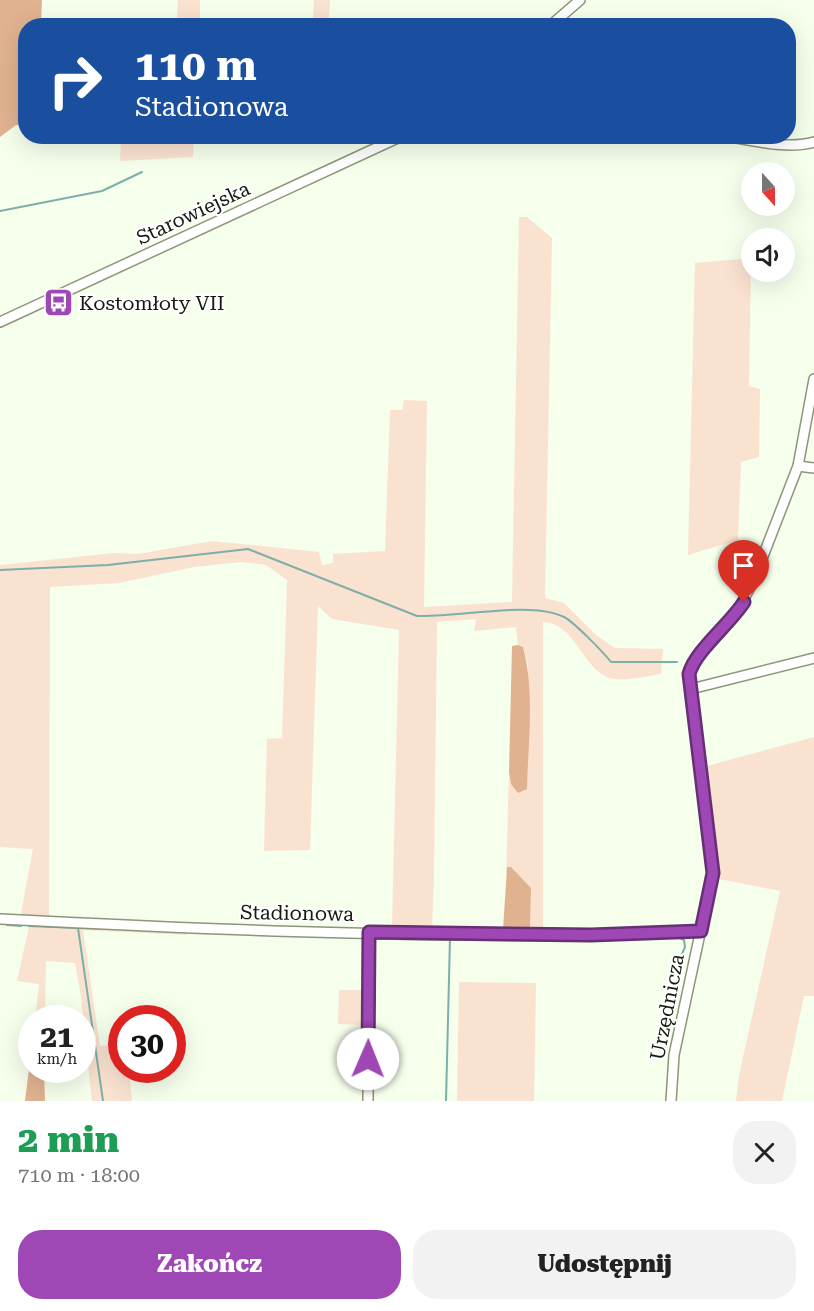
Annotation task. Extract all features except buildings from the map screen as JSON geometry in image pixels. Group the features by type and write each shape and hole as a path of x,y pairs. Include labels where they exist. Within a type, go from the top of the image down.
{"street":[{"path":"559,18 580,0"},
{"path":"779,144 803,145 814,142"},
{"name":"Starowiejska","path":"0,322 385,144"},
{"name":"Urzędnicza","path":"672,1101 674,1055 713,873 689,674 692,663 734,617 744,602 798,466 814,379"},
{"path":"798,466 814,468"},
{"path":"691,689 814,658"},
{"name":"Stadionowa","path":"0,920 369,932 591,935 701,931"},
{"path":"368,1101 369,932"}],"shaded area":[{"path":"0,0 42,0 41,18 18,18 18,125 0,137"},
{"path":"178,0 200,0 200,18 177,18"},
{"path":"314,0 330,0 329,18 313,18"},
{"path":"121,144 194,144 193,157 120,161"},
{"path":"519,217 527,217 552,238 545,598 564,603 596,635 615,648 663,649 661,674 640,678 611,678 596,670 563,629 543,622 543,931 530,931 531,888 511,867 507,868 506,878 509,772 511,784 527,789 528,665 523,647 518,645 516,627 474,631 476,619 437,622 432,930 392,928 399,630 332,619 318,606 310,850 264,851 267,739 282,738 287,580 266,565 241,562 194,567 119,583 50,587 49,919 20,918 33,849 0,847 0,565 114,553 138,554 212,541 319,552 322,565 333,563 333,554 385,551 390,410 402,410 404,400 427,401 424,607 512,602"},
{"path":"741,259 741,282 751,282 749,386 760,389 759,457 741,462 738,540 688,555 695,263"},
{"path":"512,646 523,647 527,664 530,718 527,789 518,793 511,784 509,772"},
{"path":"814,737 814,996 804,996 782,1101 736,1101 739,1075 780,891 719,879 707,766"},
{"path":"507,867 511,867 531,888 530,931 503,930"},
{"path":"29,926 187,932 187,935 83,930 94,1005 82,1005 75,963 46,961 45,1005 37,1005 39,984 17,981"},
{"path":"459,982 536,983 534,1101 457,1101"},
{"path":"339,990 366,990 365,1025 338,1024"},
{"path":"96,1019 100,1046 108,1045 108,1083 130,1083 132,1101 92,1101 90,1083 96,1083"},
{"path":"27,1083 44,1083 45,1101 25,1101"}],"waterway":[{"path":"0,211 102,191 142,172"},
{"path":"0,570 108,565 248,549 417,616 513,610 550,612 569,620 611,662 677,662"},
{"path":"7,925 21,926"},
{"path":"29,926 78,928 103,1101"},
{"path":"78,928 120,929"},
{"path":"131,930 143,930"},
{"path":"675,936 684,940 685,947 681,956"},
{"path":"446,1101 450,938"}],"place":[{"name":"Kostomłoty VII","path":"58,303"}],"route":[{"path":"368,1059 369,932 591,935 701,931 713,873 689,674 692,663 734,617 744,602"}]}
